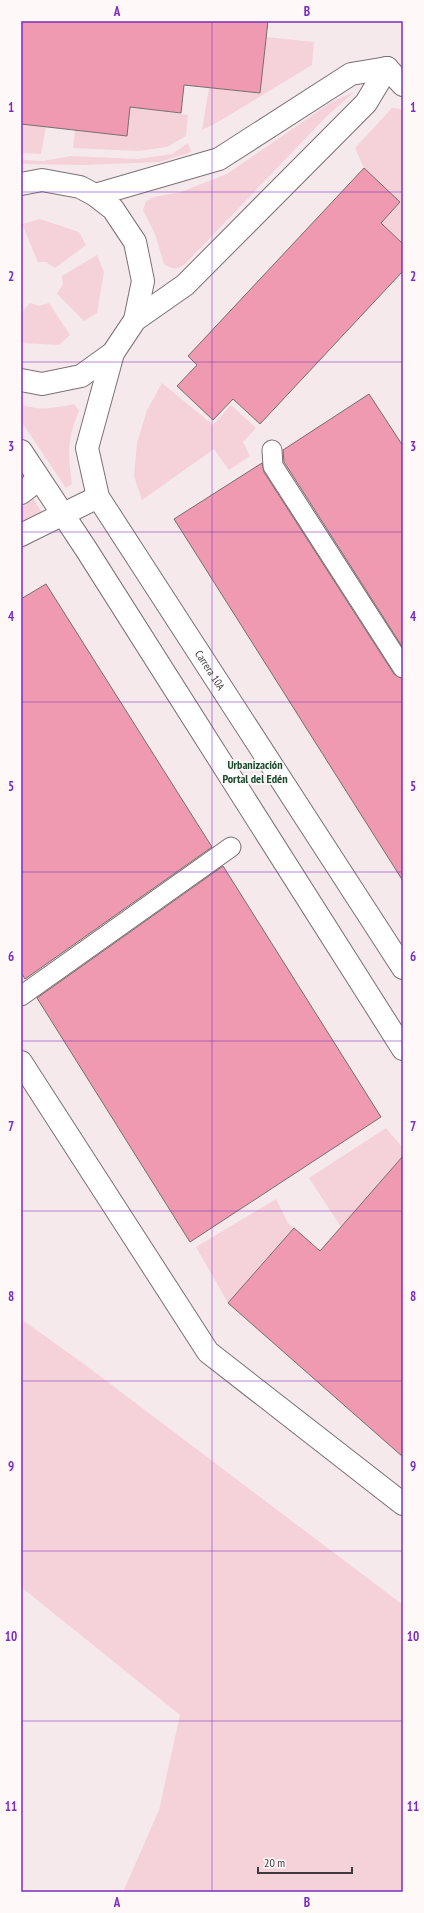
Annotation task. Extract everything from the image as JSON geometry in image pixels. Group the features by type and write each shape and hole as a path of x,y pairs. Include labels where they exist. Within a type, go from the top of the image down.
{"street":[{"path":"387,68 403,85"},
{"path":"95,195 219,159 351,74 387,68"},
{"path":"135,320 186,286 366,103 387,68"},
{"path":"21,184 42,180 80,187 95,195 113,209 135,242 143,281 135,320 113,353 80,376 42,384 21,380"},
{"name":"Carrera 10A","path":"113,353 87,448 98,497 403,968"},
{"path":"272,450 273,466 403,668"},
{"path":"21,451 86,549 403,1049"},
{"path":"21,493 40,480"},
{"path":"21,535 98,497"},
{"path":"21,996 231,847"},
{"path":"21,1062 208,1352 403,1504"}],"shaded area":[{"path":"266,37 314,42 312,65 218,122 202,130 209,88 260,93"},
{"path":"354,92 327,116 186,263 175,268 164,264 155,234 143,210 146,201 154,197 181,192 227,174 330,103"},
{"path":"130,107 188,115 186,136 167,147 138,151 73,148 75,130 127,136"},
{"path":"392,108 403,109 403,244 381,223 400,202 364,168 355,148"},
{"path":"21,124 46,127 41,154 21,153"},
{"path":"188,143 191,152 160,162 85,165 21,164 21,160 43,161 71,156 138,159 172,154"},
{"path":"40,219 79,232 86,245 55,268 46,262 38,262 22,224"},
{"path":"97,255 104,272 97,313 84,321 57,294 63,284 62,276"},
{"path":"30,303 39,306 49,303 70,335 59,345 21,343 21,313"},
{"path":"162,383 213,425 231,405 256,428 243,442 250,456 229,470 214,449 142,500 134,476 137,443 147,410"},
{"path":"74,404 79,411 70,438 69,455 72,484 66,488 21,421 21,405 35,408 54,408"},
{"path":"33,499 54,530 21,550 21,508"},
{"path":"386,1128 403,1148 403,1156 341,1227 309,1178"},
{"path":"276,1199 288,1223 294,1228 228,1303 196,1247"},
{"path":"21,1319 84,1364 403,1605 403,1892 123,1892 159,1810 180,1715 21,1587"}],"building":[{"path":"21,21 268,21 260,93 184,85 181,113 130,107 127,136 21,124"},
{"path":"364,168 400,202 381,223 403,244 403,271 260,424 233,399 213,420 177,386 197,365 188,356"},
{"path":"369,394 403,446 403,648 284,462 283,450"},
{"path":"262,463 264,472 394,674 403,679 403,881 174,519"},
{"path":"46,584 212,847 25,979 21,972 21,599"},
{"path":"223,866 381,1117 190,1242 37,998"},
{"path":"403,1156 403,1457 228,1303 294,1228 320,1251"}],"district":[{"name":"Urbanización Portal del Edén","path":"255,771"}]}
